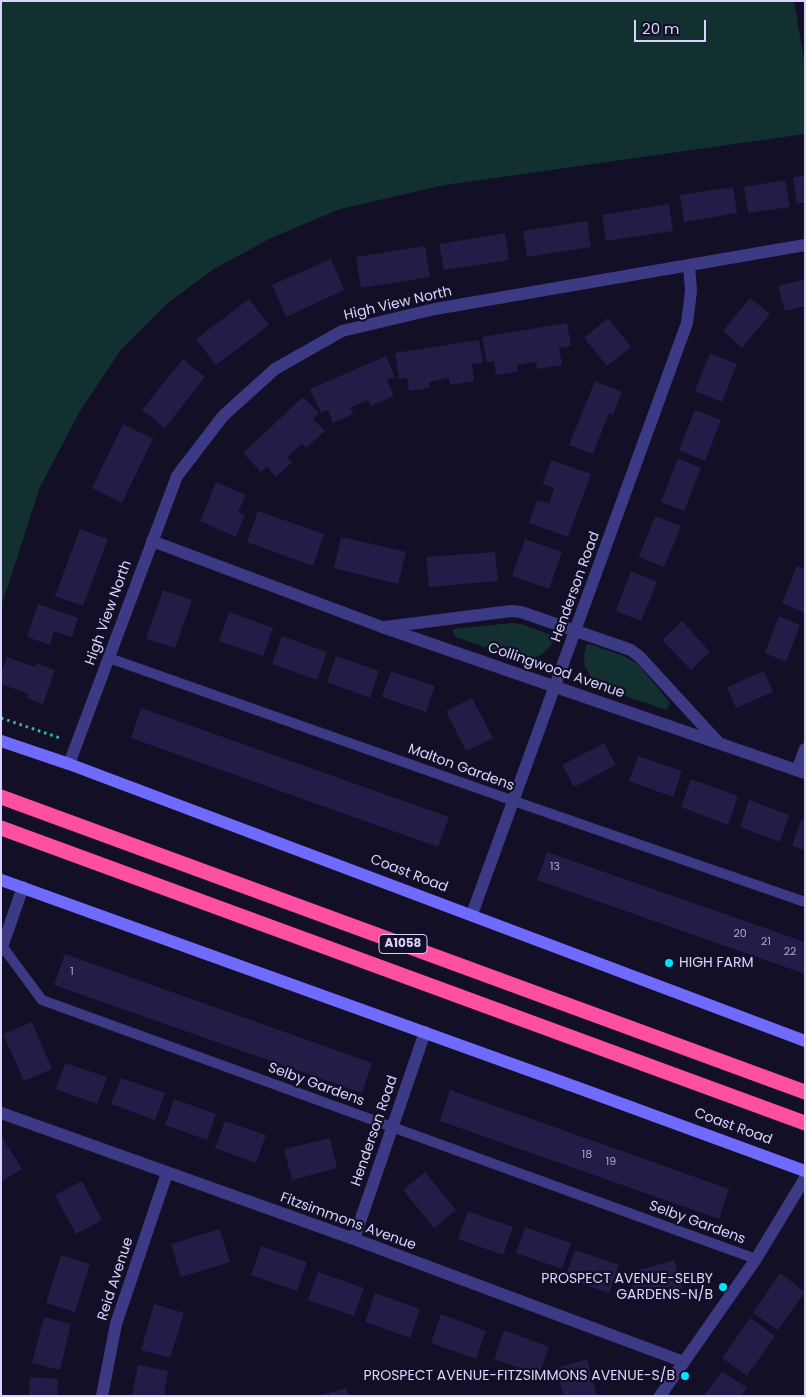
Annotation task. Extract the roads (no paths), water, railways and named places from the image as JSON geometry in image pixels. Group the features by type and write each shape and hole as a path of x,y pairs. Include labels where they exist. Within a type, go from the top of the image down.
{"highway":[{"name":"A1058","path":"1,797 805,1092"},
{"name":"Coast Road","path":"1,828 805,1123"}],"street":[{"name":"High View North","path":"69,764 177,476 223,416 275,369 342,332 435,308 805,245"},
{"name":"Henderson Road","path":"472,914 687,323 691,291 689,266"},
{"name":"Collingwood Avenue","path":"152,541 382,627 801,772"},
{"name":"Collingwood Avenue","path":"382,627 511,611 521,612 631,650 640,656 719,744"},
{"name":"Coast Road","path":"1,741 69,764 472,914 805,1041"},
{"path":"801,772 805,749"},
{"name":"Coast Road","path":"1,880 805,1171"},
{"path":"2,948 23,887"},
{"name":"Henderson Road","path":"354,1240 425,1032"},
{"name":"Fitzsimmons Avenue","path":"1,1114 354,1240 684,1362"},
{"name":"Reid Avenue","path":"102,1396 116,1324 167,1173"},
{"path":"660,1396 756,1259 805,1178"}],"lane":[{"name":"Malton Gardens","path":"108,658 805,902"},
{"name":"Selby Gardens","path":"2,948 42,1000 756,1259"}],"place":[{"name":"HIGH FARM","path":"669,963"},
{"name":"PROSPECT AVENUE-SELBY GARDENS-N/B","path":"723,1287"},
{"name":"PROSPECT AVENUE-FITZSIMMONS AVENUE-S/B","path":"685,1376"}]}
